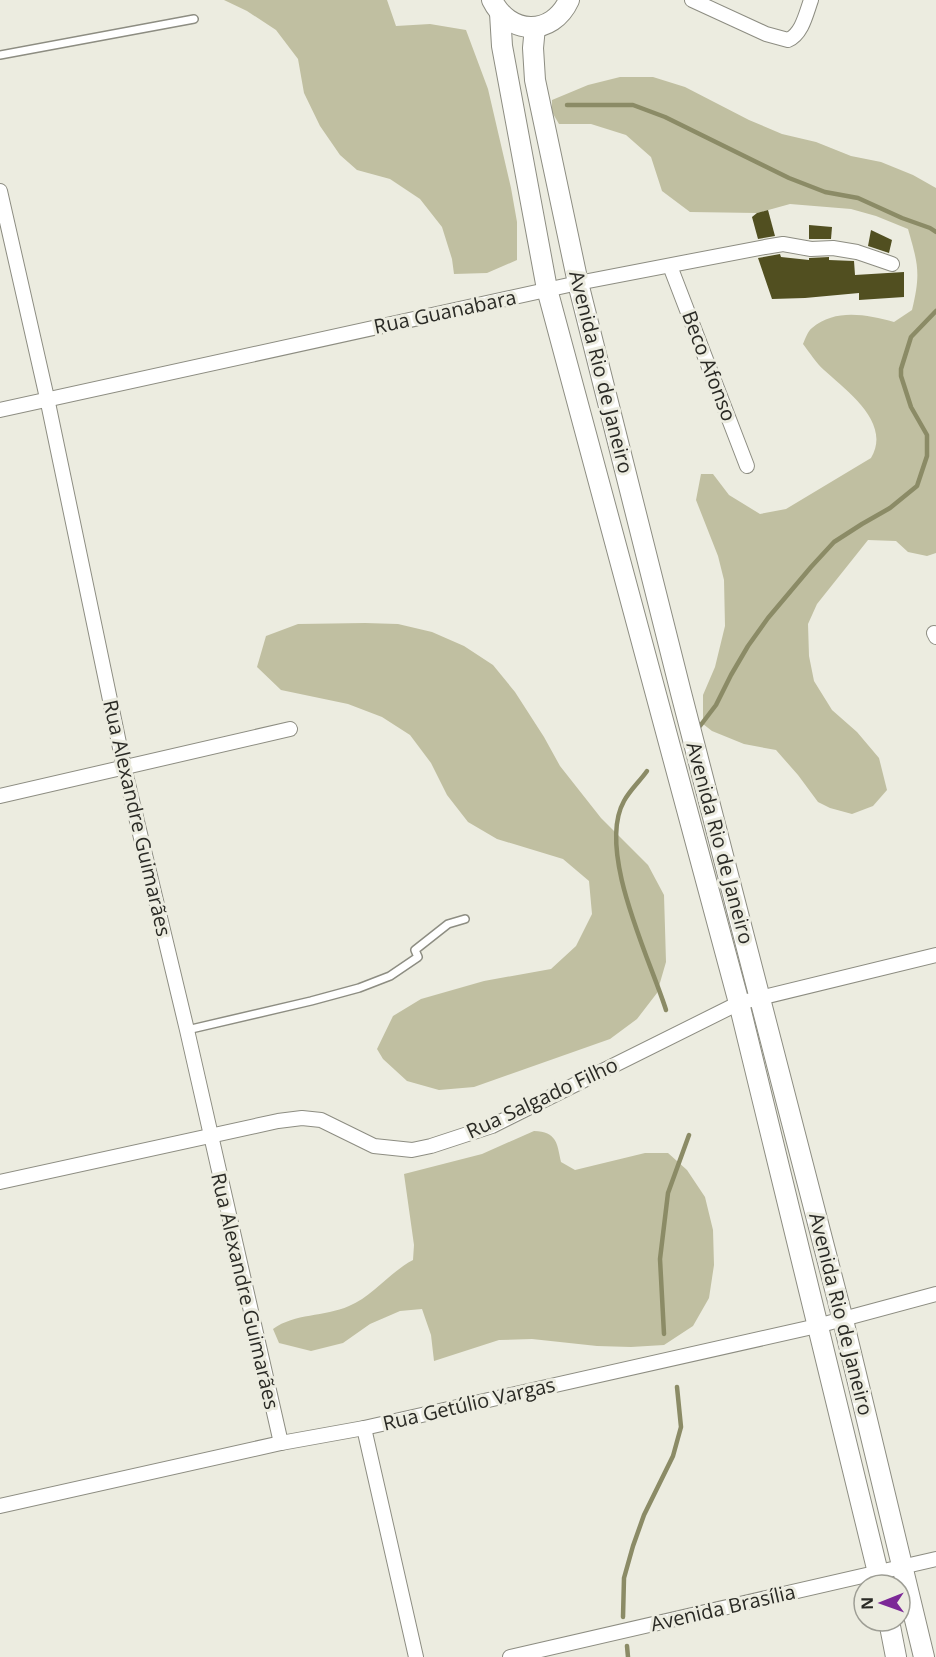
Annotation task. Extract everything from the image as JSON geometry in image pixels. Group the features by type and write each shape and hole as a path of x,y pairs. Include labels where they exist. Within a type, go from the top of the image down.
{"main road":[{"path":"496,7 510,22 519,26 535,27 557,18 569,0"},
{"name":"Avenida Rio de Janeiro","path":"496,7 547,290 739,1003 879,1573"},
{"name":"Avenida Rio de Janeiro","path":"535,27 533,48 535,80 578,283 843,1320 924,1657"},
{"path":"891,1633 896,1657"}],"street":[{"path":"692,0 766,34 788,40 798,32 811,0"},
{"name":"Rua Alexandre Guimarães","path":"0,190 47,398 124,767 187,1030 209,1136 281,1443"},
{"name":"Rua Guanabara","path":"0,410 578,283 783,244 811,249 833,248 857,252 892,264"},
{"name":"Beco Afonso","path":"670,266 747,466"},
{"path":"0,796 290,729"},
{"name":"Rua Salgado Filho","path":"0,1182 302,1118 321,1120 374,1146 412,1150 431,1146 492,1126 739,1003 936,955"},
{"name":"Rua Getúlio Vargas","path":"0,1506 281,1443 364,1428 817,1326 936,1294"},
{"path":"364,1428 416,1657"},
{"name":"Avenida Brasília","path":"893,1573 936,1560"},
{"name":"Avenida Brasília","path":"510,1657 852,1585"}],"lane":[{"path":"0,55 194,19"},
{"path":"187,1030 311,1001 390,976 418,957 415,950 448,924 465,919"}],"green space":[{"path":"224,0 387,0 396,26 430,24 466,30 488,89 511,188 517,222 517,260 487,273 454,274 442,227 420,199 390,179 357,170 340,155 320,126 304,93 298,59 276,30 247,11"},
{"path":"620,77 653,77 685,87 782,134 816,142 851,156 881,162 913,175 936,188 936,553 927,556 908,552 896,541 868,540 817,604 808,624 809,656 814,681 832,710 857,732 879,758 887,790 873,806 852,814 818,802 776,750 744,744 712,731 703,724 703,695 715,667 725,626 724,580 718,556 696,500 701,474 713,474 729,495 760,514 786,509 871,458 876,445 876,432 871,420 855,398 821,367 803,344 811,329 831,318 852,315 894,322 912,310 917,287 917,269 908,229 851,209 790,204 757,213 690,212 662,191 651,157 626,135 591,124 559,124 552,112 552,100 588,85"},
{"path":"298,624 398,624 432,632 464,646 493,665 515,692 560,766 601,818 648,865 664,895 666,962 657,993 637,1019 610,1039 474,1087 439,1090 407,1081 383,1059 377,1049 393,1016 421,999 484,981 551,969 576,946 592,914 589,881 563,859 497,839 468,822 447,795 431,763 410,735 382,717 348,704 281,690 257,667 266,636"},
{"path":"534,1131 552,1136 557,1144 561,1162 575,1170 645,1153 668,1153 687,1170 705,1197 713,1230 714,1265 709,1298 693,1326 664,1345 597,1346 532,1339 499,1340 434,1361 431,1335 422,1309 400,1311 370,1324 343,1343 311,1351 279,1343 273,1329 291,1320 330,1312 358,1302 413,1260 414,1245 404,1174 482,1154"}],"building":[{"path":"768,210 775,236 758,239 752,217"},
{"path":"809,225 832,227 831,239 809,239"},
{"path":"871,230 892,240 889,253 868,246"},
{"path":"780,254 781,257 809,260 809,258 829,257 829,260 854,261 855,275 904,272 904,297 859,300 859,293 772,299 758,258"}],"waterway":[{"path":"567,105 633,105 665,117 789,178 825,192 858,198 936,232"},
{"path":"700,726 716,705 748,646 768,618 811,567 834,542 890,508 917,486 927,456 927,435 911,407 901,369 911,337 936,311"},
{"path":"647,771 624,801 617,822 616,848 628,905 666,1010"},
{"path":"664,1334 660,1259 668,1193 689,1135"},
{"path":"623,1617 624,1578 633,1546 644,1515 673,1456 681,1427 677,1387"},
{"path":"627,1646 628,1657"}]}
